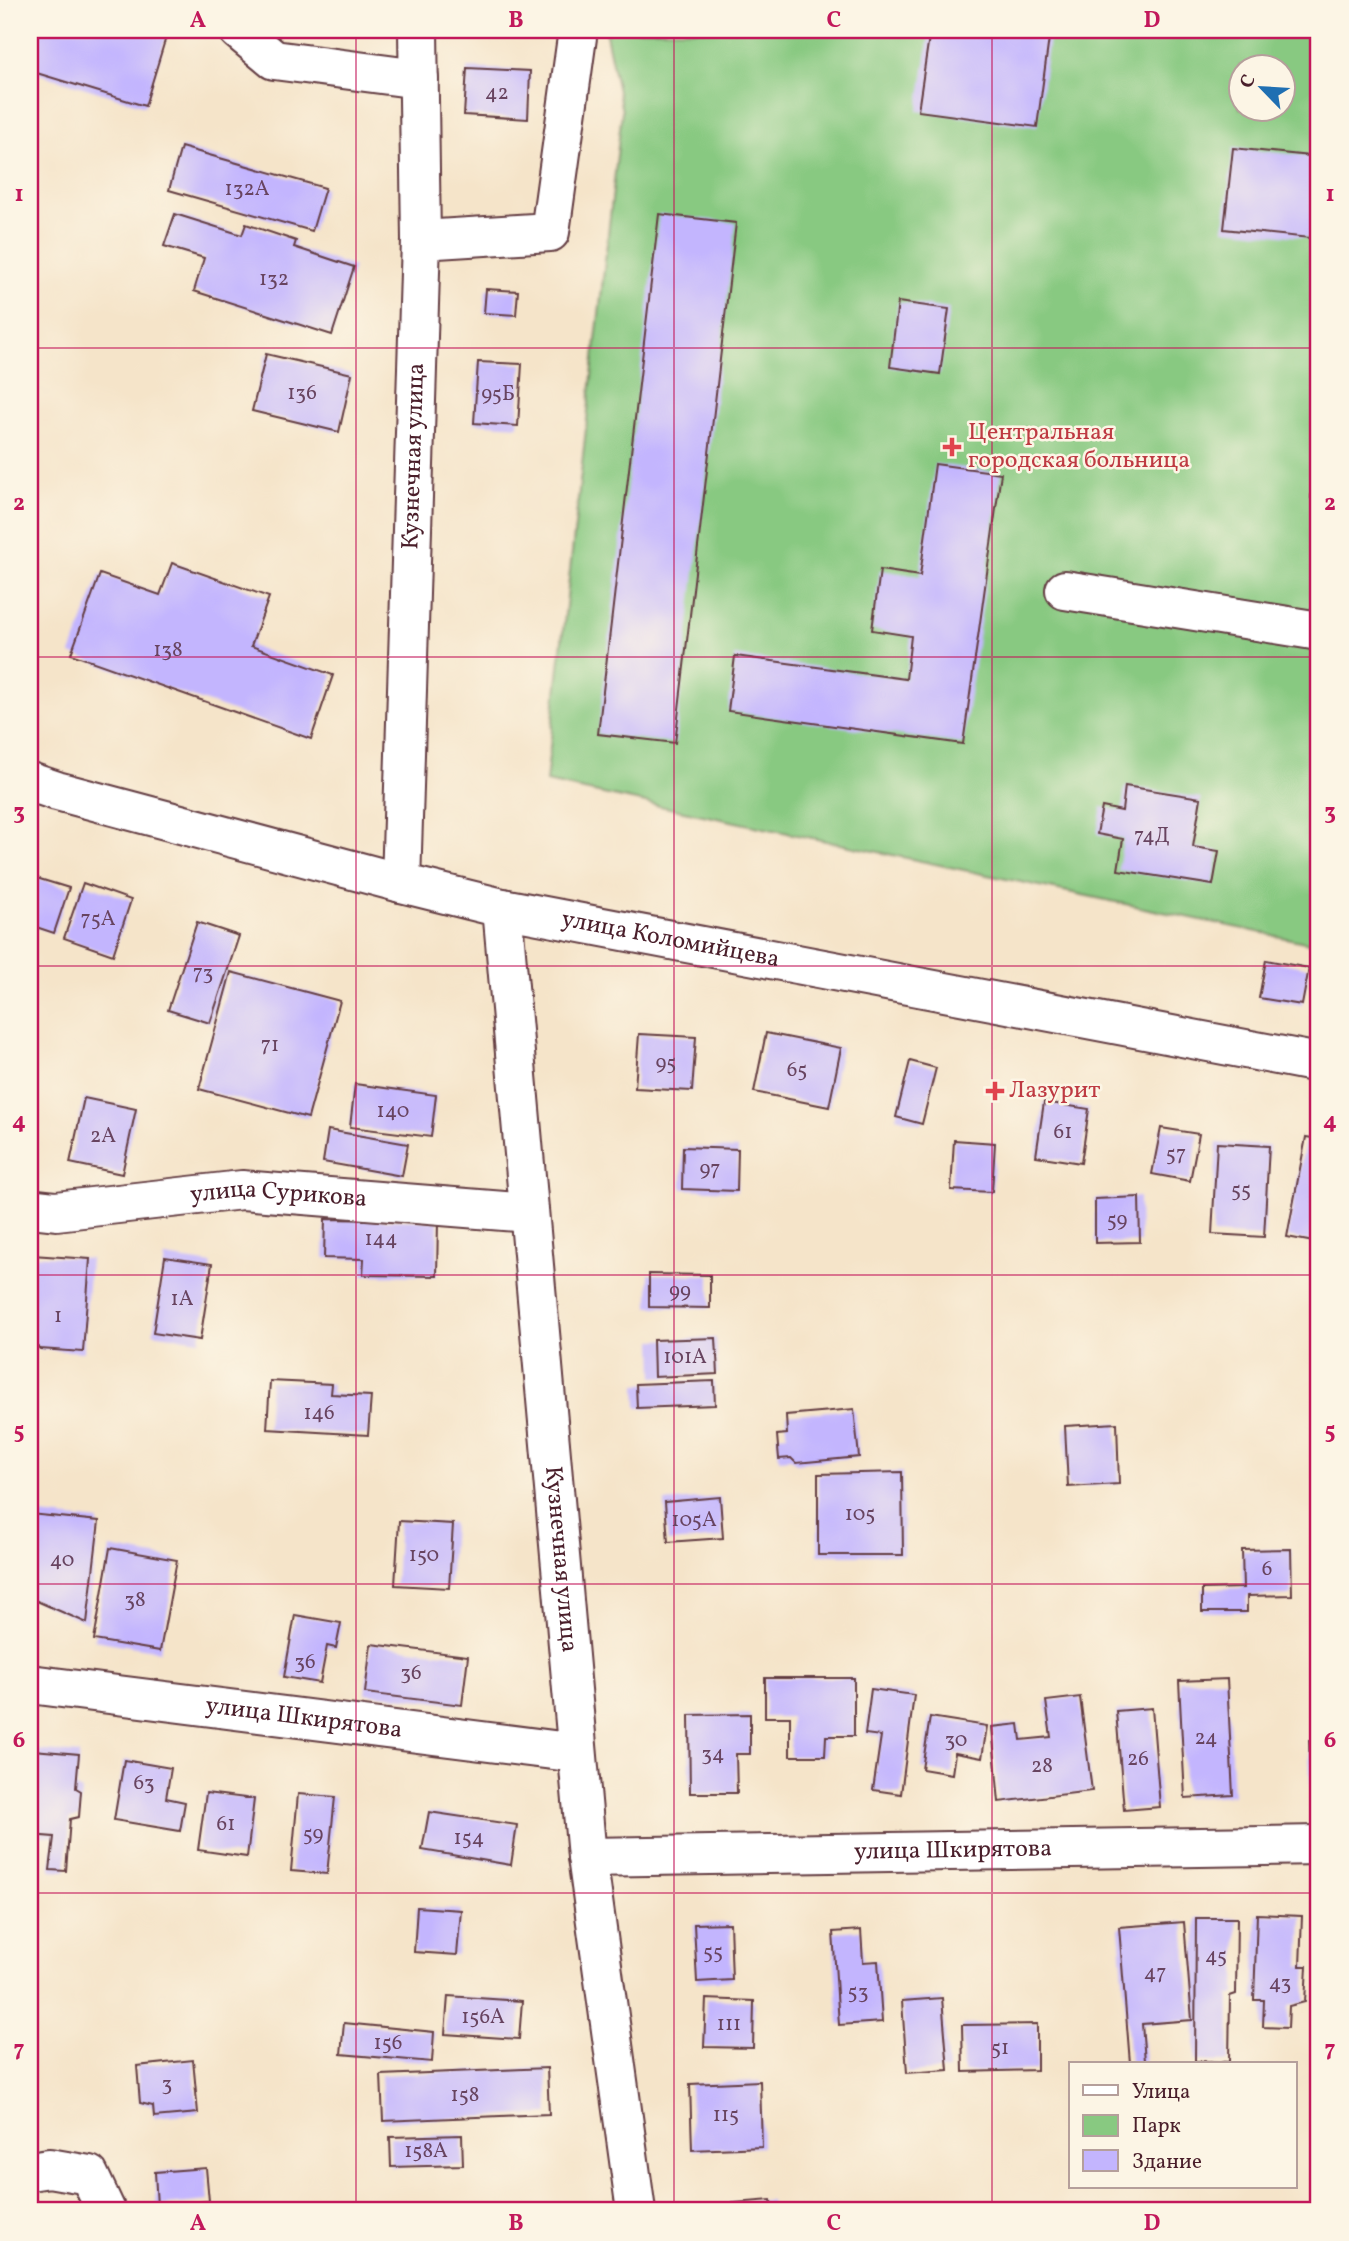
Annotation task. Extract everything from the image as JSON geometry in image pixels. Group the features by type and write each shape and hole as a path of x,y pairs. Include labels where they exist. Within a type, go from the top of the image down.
{"main road":[{"path":"238,30 274,60 419,79"},
{"name":"Кузнечная улица","path":"401,883 421,240 418,30"},
{"path":"421,240 550,232 578,30"},
{"path":"1065,590 1319,631"},
{"name":"улица Коломийцева","path":"30,782 502,908 1319,1063"},
{"name":"Кузнечная улица","path":"502,908 586,1857 636,2211"},
{"name":"улица Сурикова","path":"30,1208 56,1211 242,1191 529,1213"},
{"name":"улица Шкирятова","path":"30,1684 577,1753"},
{"name":"улица Шкирятова","path":"586,1857 1319,1845"},
{"path":"30,2171 49,2168 89,2175 106,2211"}],"green space":[{"name":"Центральная городская больница","path":"605,30 1319,30 1319,945 546,782 622,111"}],"building":[{"path":"30,30 143,30 166,37 145,106 30,71"},
{"path":"930,30 988,30 1049,38 1037,127 918,111"},
{"path":"467,68 530,71 528,119 464,115"},
{"path":"181,147 325,188 312,231 169,190"},
{"path":"1233,148 1319,157 1319,239 1224,229"},
{"path":"175,214 242,235 246,224 296,241 294,247 354,267 332,335 194,291 204,258 164,246"},
{"path":"659,214 736,223 675,743 598,734"},
{"path":"486,289 518,291 516,315 484,313"},
{"path":"898,302 949,309 940,374 890,367"},
{"path":"266,354 352,374 339,432 252,411"},
{"path":"478,362 522,364 518,426 474,423"},
{"path":"1316,450 1319,450 1319,499 1311,498"},
{"path":"935,464 1001,473 963,744 728,711 735,656 906,679 911,636 872,630 880,570 920,576"},
{"path":"172,563 269,597 251,646 333,675 311,739 71,654 100,574 160,595"},
{"path":"1125,786 1201,798 1193,847 1219,851 1213,885 1118,870 1123,839 1097,834 1102,807 1122,811"},
{"path":"30,876 69,888 54,933 30,925"},
{"path":"83,883 131,900 113,955 64,938"},
{"path":"197,922 239,936 210,1023 168,1010"},
{"path":"1266,960 1309,968 1302,1005 1259,998"},
{"path":"231,972 340,1001 308,1118 199,1089"},
{"path":"766,1033 841,1048 829,1107 754,1092"},
{"path":"639,1034 696,1037 692,1091 635,1088"},
{"path":"910,1061 936,1068 922,1124 896,1117"},
{"path":"355,1084 436,1095 431,1137 350,1127"},
{"path":"84,1098 136,1109 122,1174 70,1163"},
{"path":"1044,1102 1089,1109 1081,1163 1036,1156"},
{"path":"1161,1128 1199,1134 1190,1181 1152,1174"},
{"path":"328,1130 408,1144 402,1176 323,1162"},
{"path":"1306,1137 1319,1139 1319,1243 1287,1237"},
{"path":"954,1140 995,1143 992,1192 951,1190"},
{"path":"1217,1143 1269,1146 1264,1237 1212,1234"},
{"path":"683,1147 738,1149 737,1191 682,1189"},
{"path":"1139,1197 1140,1242 1095,1243 1095,1199"},
{"path":"325,1219 438,1221 437,1276 363,1275 364,1259 324,1258"},
{"path":"32,1255 90,1259 83,1352 40,1349 30,1340"},
{"path":"165,1257 212,1264 200,1340 153,1333"},
{"path":"649,1274 710,1275 710,1308 649,1307"},
{"path":"716,1338 718,1374 654,1377 653,1340"},
{"path":"270,1381 332,1384 331,1394 371,1396 368,1435 267,1429"},
{"path":"714,1381 715,1405 637,1408 636,1384"},
{"path":"854,1409 859,1457 796,1463 791,1458 779,1459 777,1435 787,1434 786,1415"},
{"path":"1117,1423 1119,1484 1068,1487 1065,1426"},
{"path":"902,1472 903,1555 818,1555 818,1474"},
{"path":"720,1497 723,1538 668,1542 665,1502"},
{"path":"30,1514 99,1521 87,1623 30,1598"},
{"path":"399,1521 453,1524 449,1588 395,1585"},
{"path":"110,1548 177,1560 160,1651 94,1640"},
{"path":"1291,1549 1292,1595 1247,1596 1247,1612 1202,1612 1202,1589 1243,1588 1242,1550"},
{"path":"295,1615 341,1623 336,1648 327,1646 320,1683 284,1677"},
{"path":"371,1644 468,1656 462,1705 365,1693"},
{"path":"765,1678 854,1678 854,1736 826,1736 825,1756 790,1756 790,1717 765,1717"},
{"path":"1227,1679 1233,1795 1185,1798 1179,1681"},
{"path":"871,1689 914,1695 901,1794 873,1790 881,1736 865,1734"},
{"path":"1080,1697 1092,1791 999,1802 992,1727 1019,1724 1021,1740 1051,1737 1046,1701"},
{"path":"1152,1708 1160,1807 1124,1810 1116,1711"},
{"path":"750,1714 750,1754 736,1754 737,1793 690,1793 689,1715"},
{"path":"930,1717 987,1726 982,1758 955,1753 952,1774 922,1769"},
{"path":"1309,1740 1319,1740 1319,1797 1311,1798"},
{"path":"33,1750 79,1754 76,1788 81,1791 79,1817 70,1819 66,1871 50,1870 54,1837 30,1835"},
{"path":"124,1760 171,1768 166,1798 185,1802 180,1831 114,1820"},
{"path":"206,1793 254,1799 247,1857 198,1850"},
{"path":"298,1794 335,1797 327,1874 291,1871"},
{"path":"429,1812 517,1825 511,1865 422,1850"},
{"path":"417,1907 461,1910 457,1955 414,1952"},
{"path":"1257,1914 1302,1916 1300,1966 1307,1966 1305,2002 1289,2006 1288,2028 1263,2027 1264,2000 1254,2000"},
{"path":"1196,1918 1237,1918 1236,1994 1230,1996 1229,2062 1195,2061"},
{"path":"1184,1922 1192,2020 1142,2024 1145,2061 1130,2062 1119,1927"},
{"path":"730,1923 732,1980 697,1982 694,1924"},
{"path":"861,1930 863,1962 878,1961 882,2022 839,2025 833,1932"},
{"path":"448,1996 522,2001 519,2039 445,2034"},
{"path":"942,1998 948,2070 907,2073 902,2001"},
{"path":"706,1999 754,2001 753,2048 704,2047"},
{"path":"344,2023 434,2032 432,2062 341,2054"},
{"path":"1037,2024 1037,2070 963,2072 962,2025"},
{"path":"193,2060 198,2113 154,2117 153,2106 140,2103 137,2066"},
{"path":"547,2068 549,2114 383,2121 381,2075"},
{"path":"760,2081 762,2147 692,2150 690,2084"},
{"path":"462,2135 463,2165 391,2167 390,2137"},
{"path":"206,2168 209,2201 157,2206 155,2172"},
{"path":"771,2200 772,2211 712,2211 711,2205"}],"place":[{"name":"Центральная городская больница","path":"952,447"},
{"name":"Лазурит","path":"995,1091"}]}
